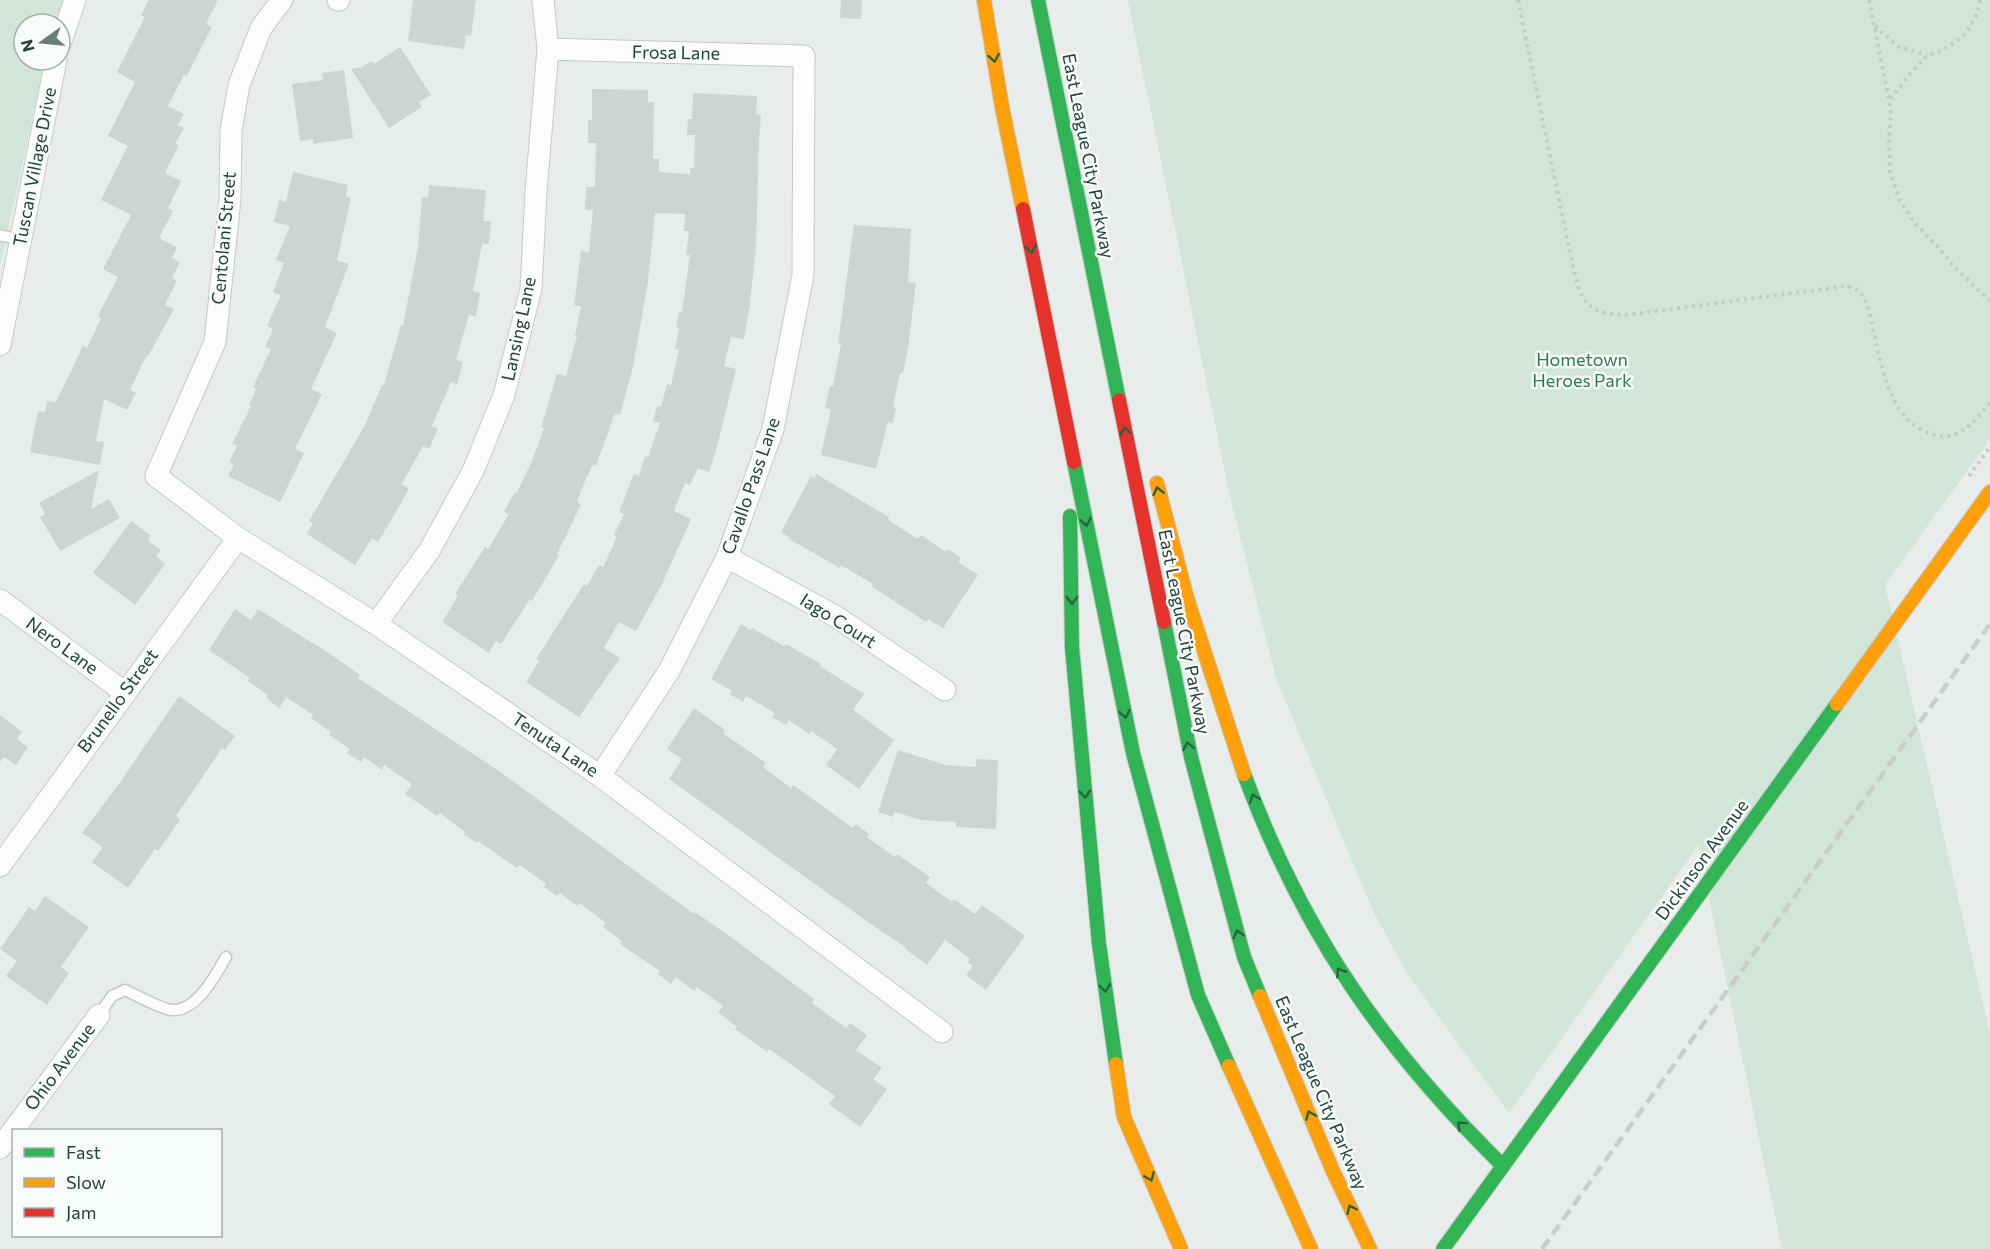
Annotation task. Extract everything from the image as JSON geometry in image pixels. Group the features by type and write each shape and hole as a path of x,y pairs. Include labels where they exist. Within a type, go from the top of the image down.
{"main road":[{"path":"984,0 1002,107 1133,753 1198,995 1308,1244"},
{"name":"East League City Parkway","path":"1038,0 1191,758 1244,957 1332,1169 1370,1249"},
{"path":"1050,60 1086,167"},
{"path":"1069,436 1072,647 1099,944 1124,1117 1181,1249"},
{"path":"1153,468 1189,607 1220,704 1252,795 1290,882 1335,964 1382,1032 1449,1114 1503,1166"},
{"name":"Dickinson Avenue","path":"1443,1249 1990,492"}],"street":[{"name":"Centolani Street","path":"156,476 215,342 230,199 231,130 239,85 261,28 282,0"},
{"name":"Lansing Lane","path":"376,624 429,551 473,471 504,395 531,289 536,191 548,49 543,0"},
{"name":"Frosa Lane","path":"548,49 804,56"},
{"name":"Cavallo Pass Lane","path":"600,776 669,671 727,557 773,429 803,275 804,56"},
{"name":"Tuscan Village Drive","path":"0,345 54,72"},
{"name":"Tenuta Lane","path":"156,476 238,538 376,624 600,776 942,1032"},
{"name":"Brunello Street","path":"0,866 124,692 238,538"},
{"name":"Iago Court","path":"727,557 835,616 945,690"},
{"name":"Nero Lane","path":"0,600 124,692"},
{"name":"Ohio Avenue","path":"14,1129 99,1015"},
{"name":"Ohio Avenue","path":"0,1148 12,1132"}],"lane":[{"path":"0,235 21,240"},
{"path":"99,1015 112,996 125,990 172,1010 191,1005 212,982 226,957"}],"path":[{"path":"1518,0 1570,253 1578,288 1586,304 1595,311 1611,315 1628,315 1847,286 1862,294 1869,310 1884,374 1897,407 1910,422 1937,437 1950,437 1961,432 1990,404"},
{"path":"1869,0 1892,112 1889,139 1890,171 1900,201 1914,222 1952,265 1990,301"},
{"path":"1889,101 1928,55 1941,51 1965,35 1978,11 1980,0"},
{"path":"1874,26 1899,47 1928,55"}],"green space":[{"path":"0,0 63,0 59,12 12,12 12,72 42,72 0,266"},
{"name":"Hometown Heroes Park","path":"1128,0 1990,0 1990,439 1885,585 1990,1034 1990,1249 1782,1249 1698,845 1509,1113 1408,975 1373,911 1276,678 1230,497"}],"building":[{"path":"149,0 218,0 206,24 212,27 187,76 184,75 168,106 184,114 178,125 184,128 175,144 179,145 165,173 181,181 168,208 173,211 159,238 177,247 172,258 180,262 172,278 177,281 165,305 174,309 146,356 130,390 136,393 127,410 104,399 96,441 104,442 100,465 30,452 38,411 45,412 47,401 56,402 83,346 87,348 101,318 98,316 118,277 103,269 131,215 101,200 128,146 108,136 135,82 117,72 145,17 141,15"},
{"path":"413,0 476,0 471,36 466,35 464,49 408,41"},
{"path":"841,0 862,0 861,19 840,18"},
{"path":"400,47 431,95 419,102 422,107 389,128 351,69 362,67 372,61 374,64"},
{"path":"344,70 353,138 313,144 313,139 300,141 292,84 323,80 322,73"},
{"path":"592,89 648,90 648,102 654,102 653,159 659,159 659,172 690,174 690,168 694,168 695,135 687,135 688,119 692,119 693,93 757,96 756,114 761,115 756,247 750,304 744,339 731,337 724,366 736,369 717,447 709,472 698,468 690,485 685,483 674,511 691,519 661,586 636,631 619,622 604,648 620,658 579,717 526,682 539,661 536,659 584,584 587,586 599,565 603,567 617,537 614,535 624,514 619,512 634,474 639,476 660,423 653,421 657,406 661,407 667,384 671,385 679,350 675,349 679,328 676,327 679,312 682,312 690,255 686,255 689,231 684,231 685,214 655,213 648,282 633,367 620,415 615,413 596,466 593,465 584,483 577,502 581,505 557,554 559,555 532,601 530,599 501,644 496,641 489,653 442,622 458,596 455,594 485,547 488,549 509,514 504,512 514,493 516,494 532,461 544,428 541,427 557,374 566,376 577,336 575,336 581,306 574,305 581,251 589,252 593,210 585,210 586,187 595,187 596,143 588,143 588,120 592,120"},
{"path":"293,172 348,185 346,197 351,198 337,260 349,264 325,327 337,333 311,389 322,394 295,449 304,453 280,502 228,476 234,465 229,462 237,446 232,444 251,406 249,405 256,389 253,387 271,349 265,347 273,329 267,326 281,295 273,292 284,263 276,260 290,226 274,222 279,200 286,202"},
{"path":"429,185 486,190 483,221 491,221 489,244 482,244 473,291 480,293 476,316 469,315 456,360 463,362 457,384 451,382 432,426 438,429 429,449 423,446 402,484 409,489 378,542 372,538 355,565 307,534 313,523 309,521 365,425 382,385 384,385 401,325 403,326 418,247 422,197 428,198"},
{"path":"854,225 911,229 908,282 916,283 908,348 893,407 896,408 893,423 888,422 876,469 821,455 831,409 825,408 830,386 833,386 841,344 838,343"},
{"path":"99,470 91,509 109,499 120,518 60,551 40,517 45,514 39,503"},
{"path":"816,474 889,517 888,520 918,539 921,535 946,552 948,549 961,558 958,562 978,575 943,628 928,619 926,622 871,586 873,584 841,565 840,568 789,539 781,532 811,476 815,478"},
{"path":"131,521 150,535 148,541 161,550 156,556 165,564 135,605 93,573"},
{"path":"235,609 251,620 258,609 327,652 360,675 358,678 499,771 694,914 695,912 735,940 814,999 812,1003 846,1028 850,1023 867,1035 856,1050 882,1068 873,1079 887,1089 860,1127 829,1104 835,1096 769,1049 767,1052 735,1029 737,1027 718,1012 723,1006 697,987 694,991 676,977 671,984 658,974 660,971 620,944 622,941 603,927 606,923 580,903 577,906 560,893 557,896 544,887 546,884 520,865 517,868 464,834 465,832 440,813 437,816 405,794 412,784 384,765 382,770 364,757 361,762 347,753 350,749 329,735 331,732 311,718 313,715 286,697 279,708 266,698 268,695 248,681 250,678 209,650"},
{"path":"741,624 784,646 786,644 821,664 820,666 864,694 853,710 894,740 859,789 826,765 837,749 811,731 809,734 789,720 786,725 772,717 775,713 746,696 743,702 730,694 732,691 711,679"},
{"path":"179,696 235,736 225,750 222,748 176,816 180,820 158,851 155,849 128,888 92,862 103,847 82,833"},
{"path":"694,708 724,729 724,734 766,763 763,767 791,788 793,785 853,828 856,824 869,834 867,837 895,857 897,854 930,877 926,883 952,902 954,899 975,914 982,905 1025,936 986,990 966,975 973,966 967,962 970,959 945,940 927,965 669,779 682,759 667,749"},
{"path":"0,715 22,732 17,739 28,747 16,765 4,757 0,762"},
{"path":"898,750 946,765 976,767 976,759 998,760 996,829 956,827 956,822 921,820 895,812 893,817 878,812"},
{"path":"45,896 89,927 61,967 69,973 47,1005 6,976 17,961 0,949 29,907 35,911"}],"railway":[{"path":"1542,1249 1990,624"}],"traffic: fast":[{"path":"1038,0 1119,400"},
{"path":"1074,462 1133,753 1198,995 1229,1066"},
{"path":"1070,516 1072,647 1099,944 1116,1064"},
{"path":"1164,622 1191,757 1244,957 1260,996"},
{"path":"1443,1249 1837,704"},
{"path":"1244,774 1292,886 1320,937 1351,985 1384,1032 1420,1077 1503,1166"}],"traffic: slow":[{"path":"984,0 1002,107 1023,209"},
{"path":"1157,483 1187,598 1244,774"},
{"path":"1837,704 1990,492"},
{"path":"1260,996 1332,1169 1370,1249"},
{"path":"1116,1064 1124,1117 1181,1249"},
{"path":"1229,1066 1311,1249"}],"traffic: jam":[{"path":"1023,209 1074,462"},
{"path":"1119,400 1164,622"}]}
